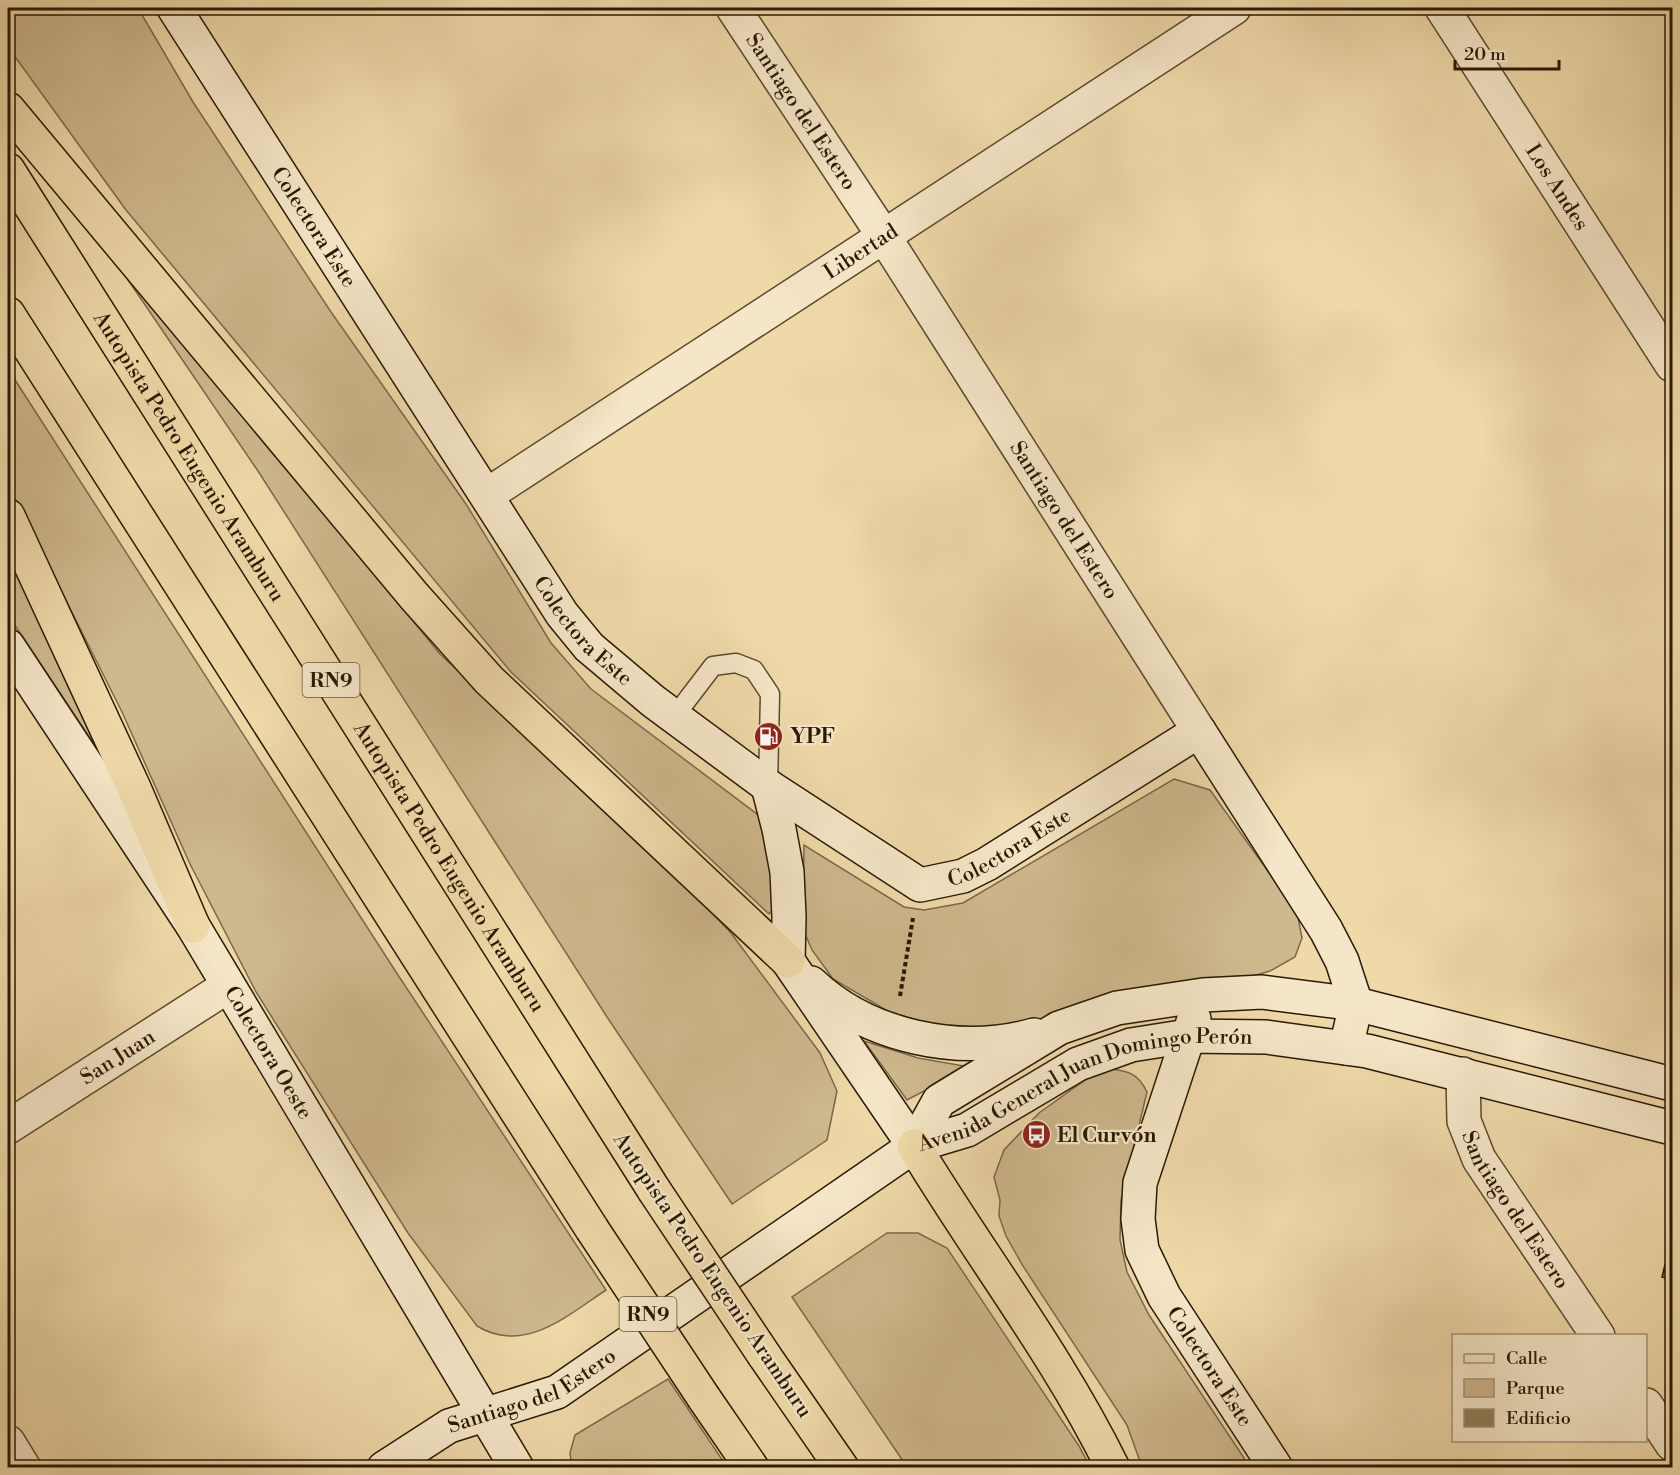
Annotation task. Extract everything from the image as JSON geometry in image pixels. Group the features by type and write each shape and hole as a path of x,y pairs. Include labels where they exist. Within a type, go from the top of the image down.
{"highway":[{"path":"8,109 414,596 489,680 788,961"},
{"name":"Autopista Pedro Eugenio Aramburu","path":"8,170 654,1190 842,1467"},
{"name":"RN9","path":"8,314 592,1229 752,1467"},
{"path":"8,516 134,788 192,926"},
{"path":"914,1146 964,1228 1045,1347 1113,1467"}],"street":[{"name":"Colectora Este","path":"174,8 562,614 589,648 631,685 768,786 920,885 963,876 987,864 1198,731"},
{"name":"Santiago del Estero","path":"733,8 883,235 1326,930 1342,961 1356,1004"},
{"name":"Libertad","path":"487,495 1234,8"},
{"name":"Los Andes","path":"1442,8 1672,365"},
{"name":"Colectora Oeste","path":"8,646 192,926 518,1467"},
{"path":"768,786 780,829 787,872 788,961 914,1146"},
{"path":"788,961 819,990 854,1014 903,1034 934,1041 975,1044 1018,1040 1059,1028"},
{"name":"San Juan","path":"8,1127 228,986"},
{"name":"Avenida General Juan Domingo Perón","path":"914,1146 939,1101 1059,1028 1117,1008 1203,995 1262,992 1356,1004 1672,1084"},
{"name":"Colectora Este","path":"1203,995 1140,1183 1138,1219 1142,1250 1164,1296 1276,1467"},
{"path":"1346,1048 1356,1004"},
{"name":"Avenida General Juan Domingo Perón","path":"914,1146 967,1130 1078,1064 1131,1045 1188,1036 1266,1037 1346,1048 1463,1074 1672,1128"},
{"name":"Santiago del Estero","path":"1463,1074 1464,1121 1479,1159 1598,1334"},
{"name":"Santiago del Estero","path":"384,1467 449,1426 532,1402 557,1392 914,1146"},
{"path":"1647,1406 1672,1444"},
{"path":"8,1442 24,1467"}],"lane":[{"path":"674,717 713,666 736,663 754,670 770,694 768,786"}],"path":[{"path":"899,998 913,918"}],"green space":[{"path":"8,8 138,8 193,102 331,312 466,504 551,643 591,689 765,820 779,901 769,914 511,672 126,210 8,47"},
{"path":"122,271 192,351 440,654 677,876 731,933 820,1053 837,1091 827,1140 732,1204 607,1017 258,471"},
{"path":"8,369 396,972 606,1290 561,1320 528,1334 512,1336 494,1334 477,1326 408,1233 256,992 190,864 122,712 8,485"},
{"path":"8,544 122,786 8,615"},
{"path":"1174,779 1210,790 1297,912 1302,938 1295,957 1270,971 1249,977 1083,1004 1039,1021 985,1031 936,1027 886,1010 833,979 812,950 803,929 804,845 904,907 924,910 963,903"},
{"path":"864,1041 918,1058 970,1067 907,1100"},
{"path":"1111,1069 1133,1075 1147,1092 1121,1200 1120,1240 1127,1272 1149,1315 1250,1467 1142,1467 1127,1425 1023,1266 1006,1236 999,1216 1000,1200 994,1177 1004,1150 1039,1113 1088,1078"},
{"path":"887,1233 918,1233 947,1248 1079,1446 1090,1467 907,1467 792,1297"},
{"path":"668,1379 727,1467 572,1467 570,1453 575,1435"}],"building":[{"path":"1672,1236 1672,1280 1662,1277"}],"place":[{"name":"YPF","path":"769,736"},
{"name":"El Curvón","path":"1036,1135"}]}
